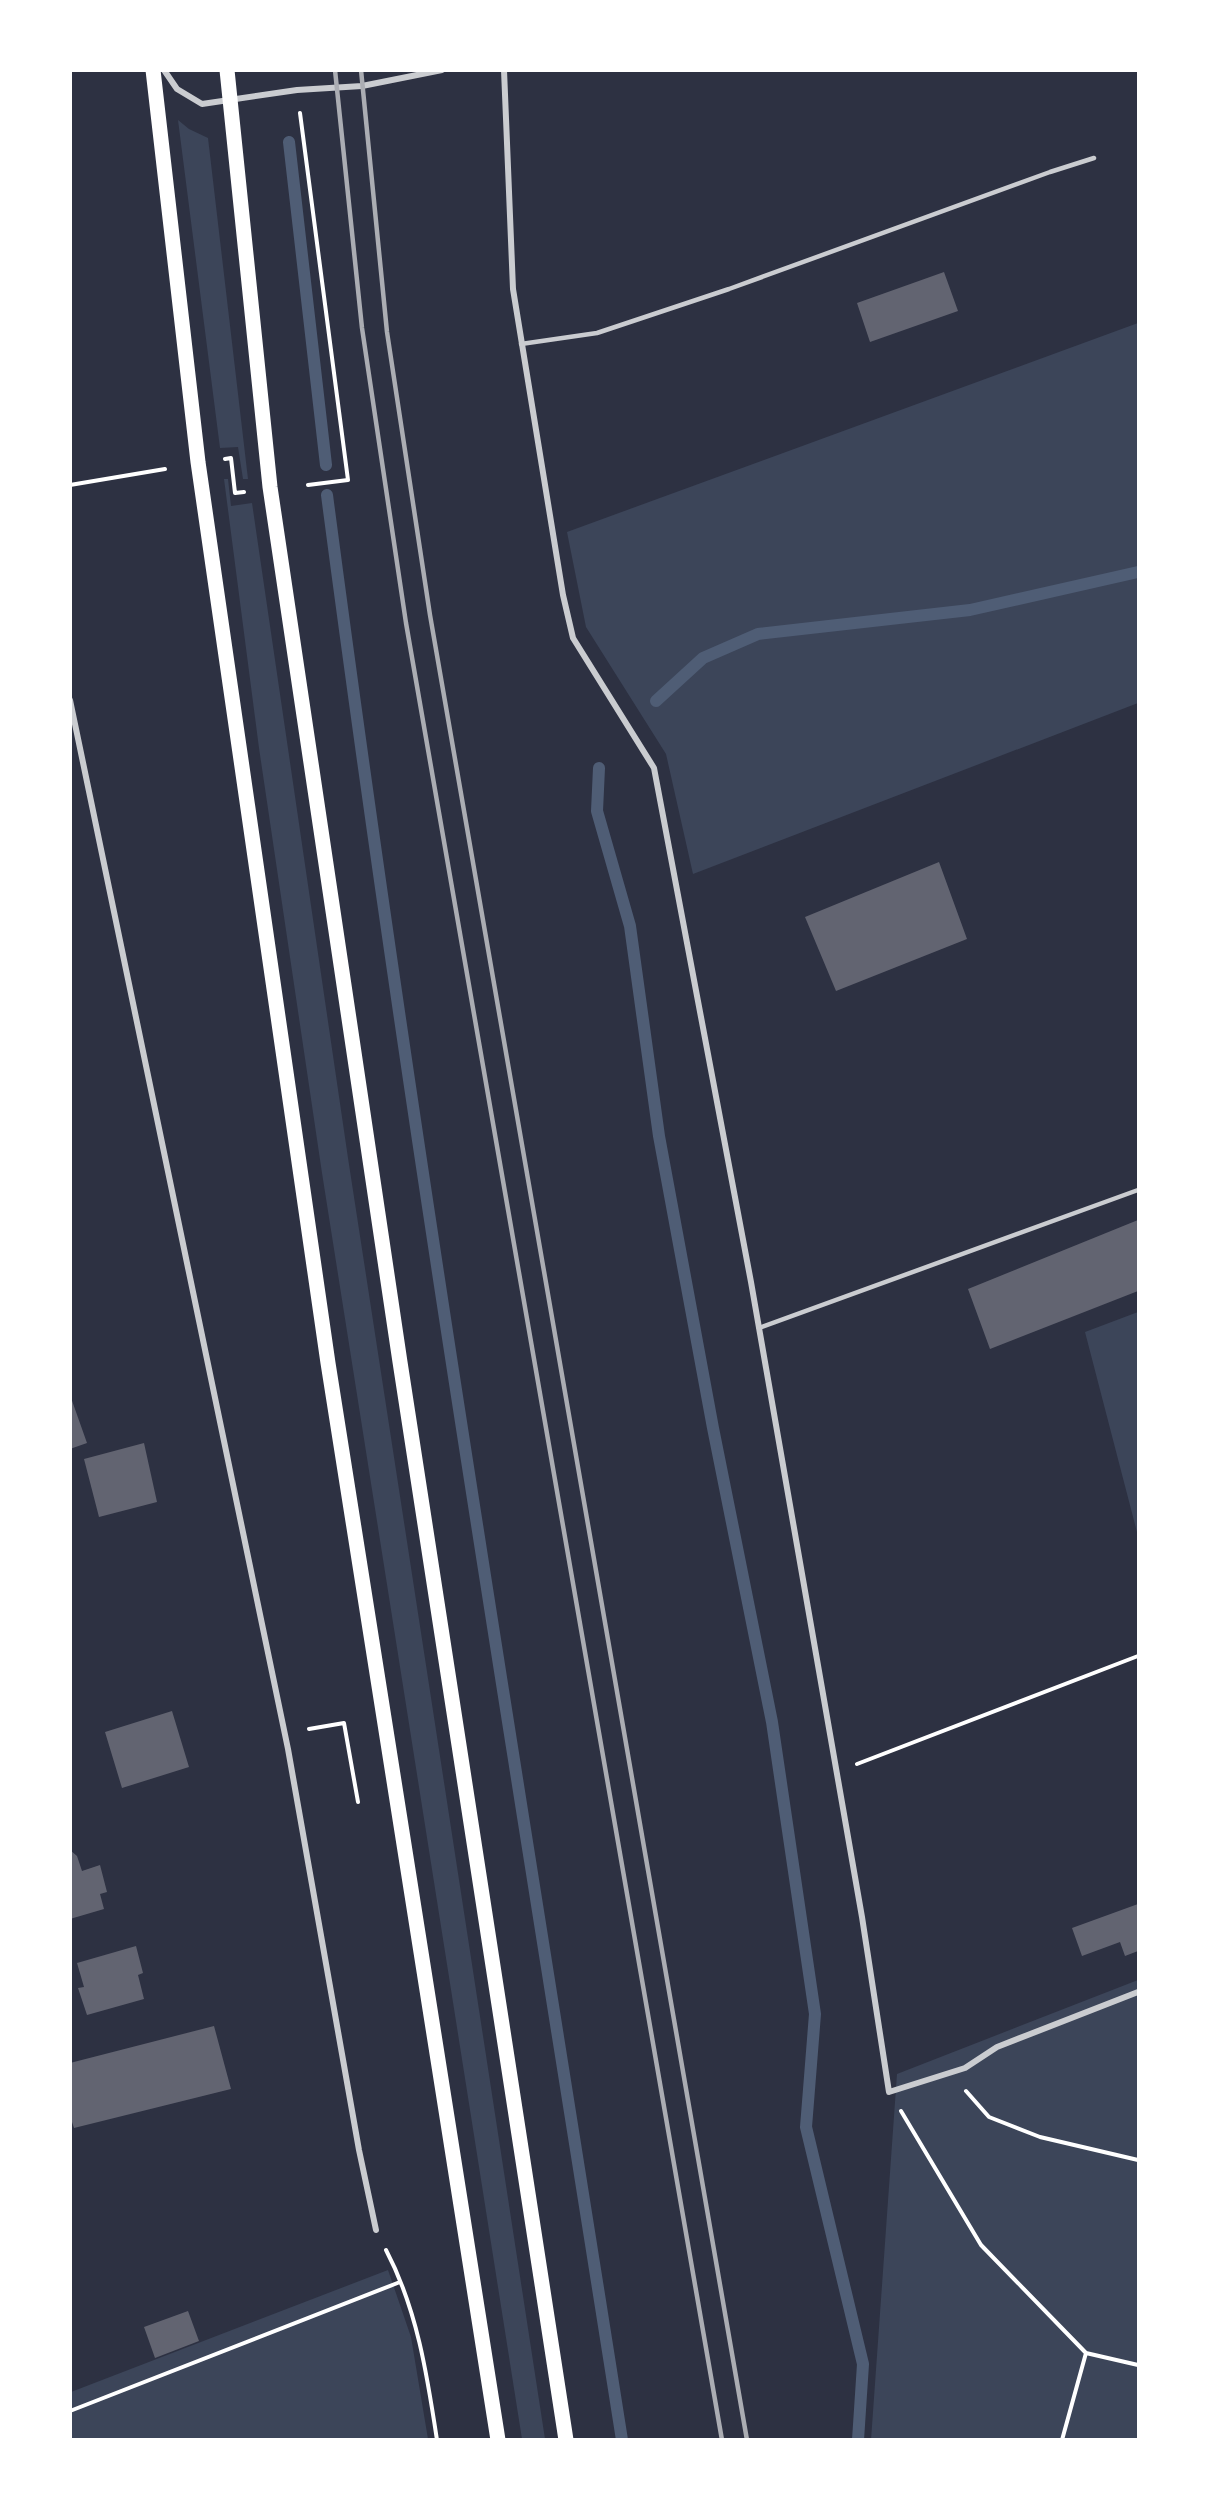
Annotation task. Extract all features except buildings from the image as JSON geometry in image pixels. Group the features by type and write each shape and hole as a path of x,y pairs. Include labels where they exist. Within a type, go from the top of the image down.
{"main road":[{"path":"153,70 198,462 328,1363 498,2439"},
{"path":"227,70 270,487 400,1362 566,2439"}],"street":[{"path":"164,70 177,89 202,104 297,90 362,86 442,70"},
{"path":"504,70 513,289 563,595 573,638 654,768 759,1328 837,1772 890,2092 965,2068 997,2047 1138,1992"},
{"path":"70,700 296,1789 359,2150 376,2230"}],"lane":[{"path":"521,344 597,333 752,281 1094,158"},
{"path":"759,1328 1138,1190"}],"path":[{"path":"297,90 348,480 308,485"},
{"path":"222,460 231,458 235,494 250,491"},
{"path":"70,485 165,470"},
{"path":"837,1772 1138,1656"},
{"path":"284,1734 344,1723 358,1802"},
{"path":"950,2073 989,2117 1040,2137 1138,2160"},
{"path":"890,2092 981,2245 1086,2354 1138,2365"},
{"path":"376,2230 394,2266 420,2339 437,2439"},
{"path":"70,2411 400,2282"},
{"path":"1062,2439 1086,2354"}],"shaded area":[{"path":"178,120 189,129 208,138 248,479 243,479 238,447 220,448"},
{"path":"1138,323 1138,703 693,874 666,754 586,627 567,532"},
{"path":"224,479 228,479 231,506 252,503 348,1158 545,2439 522,2439 322,1173 259,748"},
{"path":"1138,1312 1138,1536 1085,1332"},
{"path":"1138,1980 1138,2439 871,2440 897,2074"},
{"path":"388,2270 411,2337 428,2439 71,2440 71,2392"}],"waterway":[{"path":"289,142 326,465"},
{"path":"327,495 431,1225 622,2440"},
{"path":"656,701 703,658 758,634 970,610 1138,572"},
{"path":"599,768 597,811 630,926 659,1136 713,1428 772,1722 815,2014 806,2127 863,2364 858,2440"}],"railway":[{"path":"335,70 362,328 406,623 722,2440"},
{"path":"361,70 387,332 430,615 747,2440"}]}
